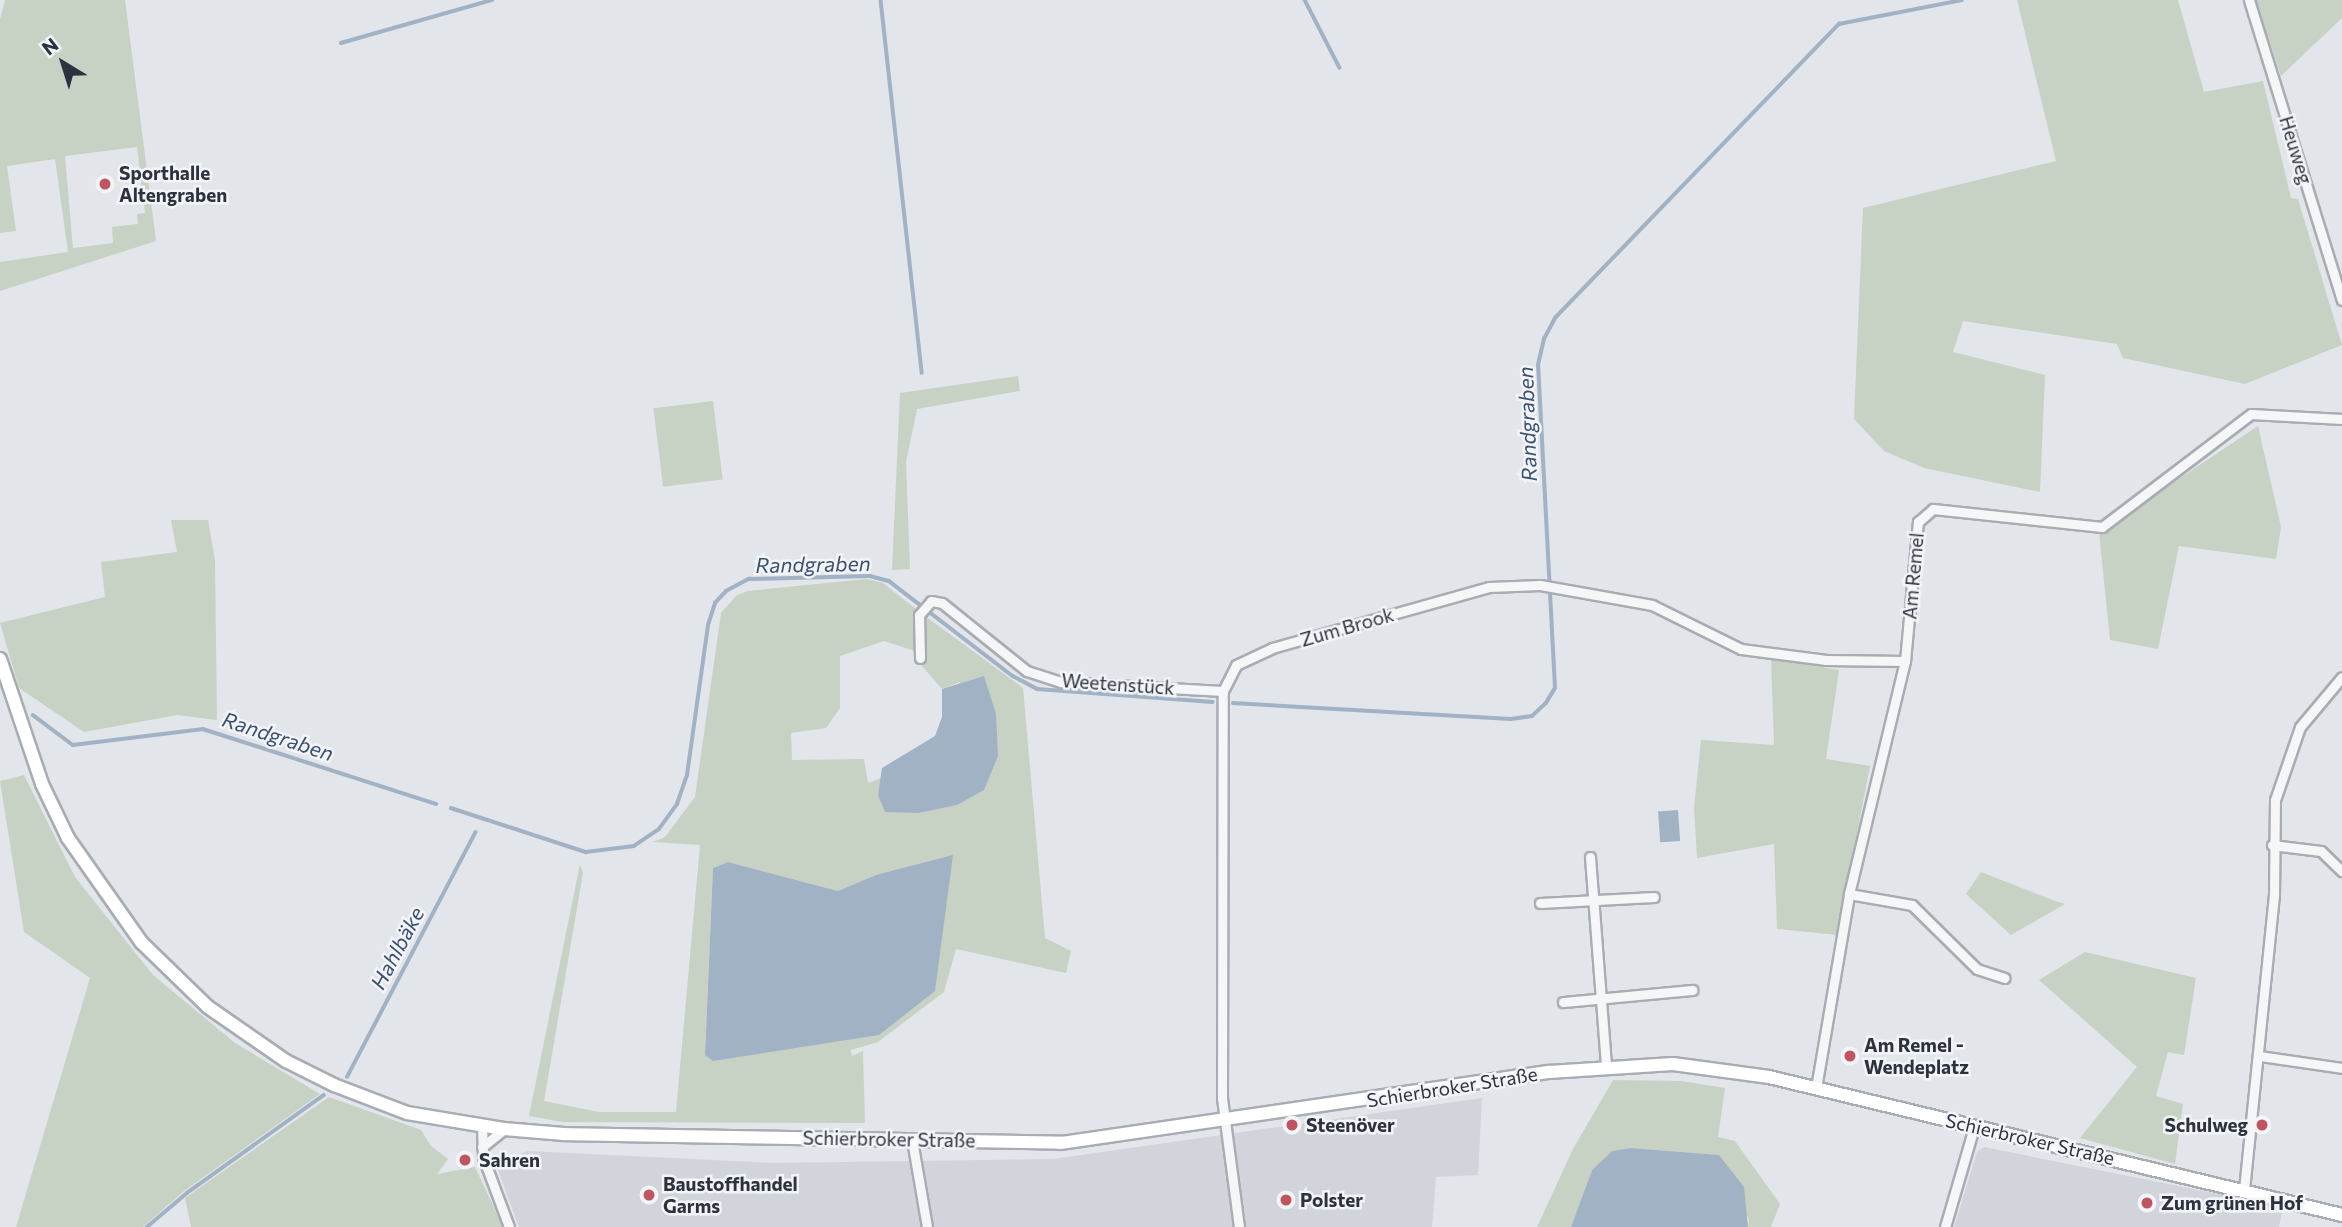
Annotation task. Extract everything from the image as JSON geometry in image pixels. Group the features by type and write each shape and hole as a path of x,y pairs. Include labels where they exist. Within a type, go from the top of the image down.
{"main road":[{"name":"Schierbroker Straße","path":"0,659 42,784 68,838 112,907 163,966 224,1019 286,1061 334,1085 407,1113 504,1129 1061,1143 1606,1065 1711,1067 1816,1088 2342,1214"}],"street":[{"name":"Heuweg","path":"2249,0 2342,300"},
{"name":"Am Remel","path":"1816,1088 1849,894 1905,661 1918,522 1933,509 2102,527 2251,414 2342,419"},
{"name":"Zum Brook","path":"1223,691 1236,665 1272,648 1489,587 1540,584 1652,605 1741,649 1826,660 1905,661"},
{"name":"Weetenstück","path":"920,658 919,615 931,601 942,603 1027,671 1039,675 1061,681 1223,691"},
{"path":"2244,1189 2260,1056 2274,895 2272,845 2275,800 2291,748 2315,706 2342,677"},
{"path":"1223,691 1224,1121 1239,1227"},
{"path":"2272,845 2321,851 2342,871"},
{"path":"1590,857 1606,1065"},
{"path":"1849,894 1912,905 1977,969 2005,978"},
{"path":"1540,903 1654,897"},
{"path":"1563,1002 1692,990"},
{"path":"2260,1056 2342,1068"},
{"path":"481,1126 482,1147 509,1227"},
{"path":"1945,1227 1974,1127"},
{"path":"482,1147 504,1129"},
{"path":"912,1140 927,1227"}],"shaded area":[{"path":"1482,1098 1478,1175 1436,1177 1432,1227 519,1227 495,1162 528,1151 773,1163 1053,1159"},
{"path":"1984,1147 2283,1207 2279,1227 1954,1227 1977,1152"}],"green space":[{"path":"5,0 125,0 156,241 0,291 0,262 68,252 55,159 7,166 16,231 0,233 0,19","holes":["137,147 145,213 137,214 138,224 112,227 113,243 73,248 65,156"]},
{"path":"2017,0 2178,0 2204,92 2263,81 2291,198 2298,199 2342,345 2245,384 2123,358 2117,344 1963,321 1953,352 2045,375 2040,492 1924,468 1884,451 1854,419 1863,208 2056,161"},
{"path":"2256,0 2342,0 2342,18 2281,76"},
{"path":"1018,376 1020,391 917,409 906,462 910,569 892,570 900,393"},
{"path":"713,401 723,479 663,487 653,408"},
{"path":"2258,426 2281,527 2276,559 2179,546 2158,649 2110,640 2099,532"},
{"path":"171,520 208,520 215,560 217,720 177,715 84,732 19,688 0,623 105,597 101,562 177,552"},
{"path":"867,579 883,583 917,610 915,651 884,641 840,656 840,708 826,728 791,733 792,760 864,759 868,783 881,778 878,795 918,813 960,682 942,689 922,666 925,616 1023,688 1045,938 1071,951 1066,973 956,949 944,992 878,1042 851,1050 852,1056 863,1051 865,1123 563,1122 529,1116 580,864 583,873 544,1101 599,1112 676,1112 700,845 653,842 665,837 695,797 721,613 737,595 748,591","holes":["728,862 838,891 876,875 705,1055 713,868"]},
{"path":"1771,658 1839,670 1826,759 1870,766 1837,935 1777,929 1774,844 1697,858 1694,808 1701,740 1774,745"},
{"path":"24,775 75,877 153,975 235,1043 320,1094 184,1191 143,1227 16,1227 90,978 24,932 0,781"},
{"path":"1981,872 2065,904 2011,935 1966,894"},
{"path":"2085,952 2196,978 2184,1055 2168,1052 2156,1096 2183,1104 2175,1164 2080,1138 2137,1067 2039,980"},
{"path":"1613,1080 1681,1081 1725,1088 1718,1137 1735,1141 1780,1204 1771,1227 1748,1227 1749,1220 1719,1155 1631,1148 1612,1151 1592,1170 1571,1227 1537,1227 1573,1149"},
{"path":"329,1097 421,1130 431,1146 448,1159 437,1174 475,1167 503,1227 191,1227 185,1198"}],"water":[{"path":"984,676 996,714 998,756 984,790 957,805 918,813 885,812 878,795 882,768 935,736 942,717 942,689"},
{"path":"1678,810 1680,841 1660,842 1658,811"},
{"path":"953,855 935,991 879,1035 713,1061 705,1055 713,868 728,862 838,891 876,875"},
{"path":"1631,1148 1719,1155 1744,1187 1748,1227 1571,1227 1592,1170 1612,1151"}],"waterway":[{"path":"341,43 492,0"},
{"path":"881,0 922,373"},
{"path":"1305,0 1340,68"},
{"name":"Randgraben","path":"1233,703 1511,719 1532,716 1546,703 1555,688 1538,365 1544,339 1555,318 1839,24 1962,0"},
{"name":"Randgraben","path":"451,808 586,852 634,846 659,829 677,804 687,775 708,625 715,603 726,591 749,579 870,576 889,581 1013,676 1037,689 1213,702"},
{"name":"Randgraben","path":"33,715 73,745 203,729 436,804"},
{"name":"Hahlbäke","path":"347,1077 475,833"},
{"name":"Hahlbäke","path":"147,1227 187,1193 324,1095"}],"place":[{"name":"Sporthalle Altengraben","path":"105,184"},
{"name":"Am Remel - Wendeplatz","path":"1850,1056"},
{"name":"Steenöver","path":"1292,1125"},
{"name":"Schulweg","path":"2262,1125"},
{"name":"Sahren","path":"465,1160"},
{"name":"Baustoffhandel Garms","path":"649,1195"},
{"name":"Polster","path":"1286,1200"},
{"name":"Zum grünen Hof","path":"2147,1203"}]}
